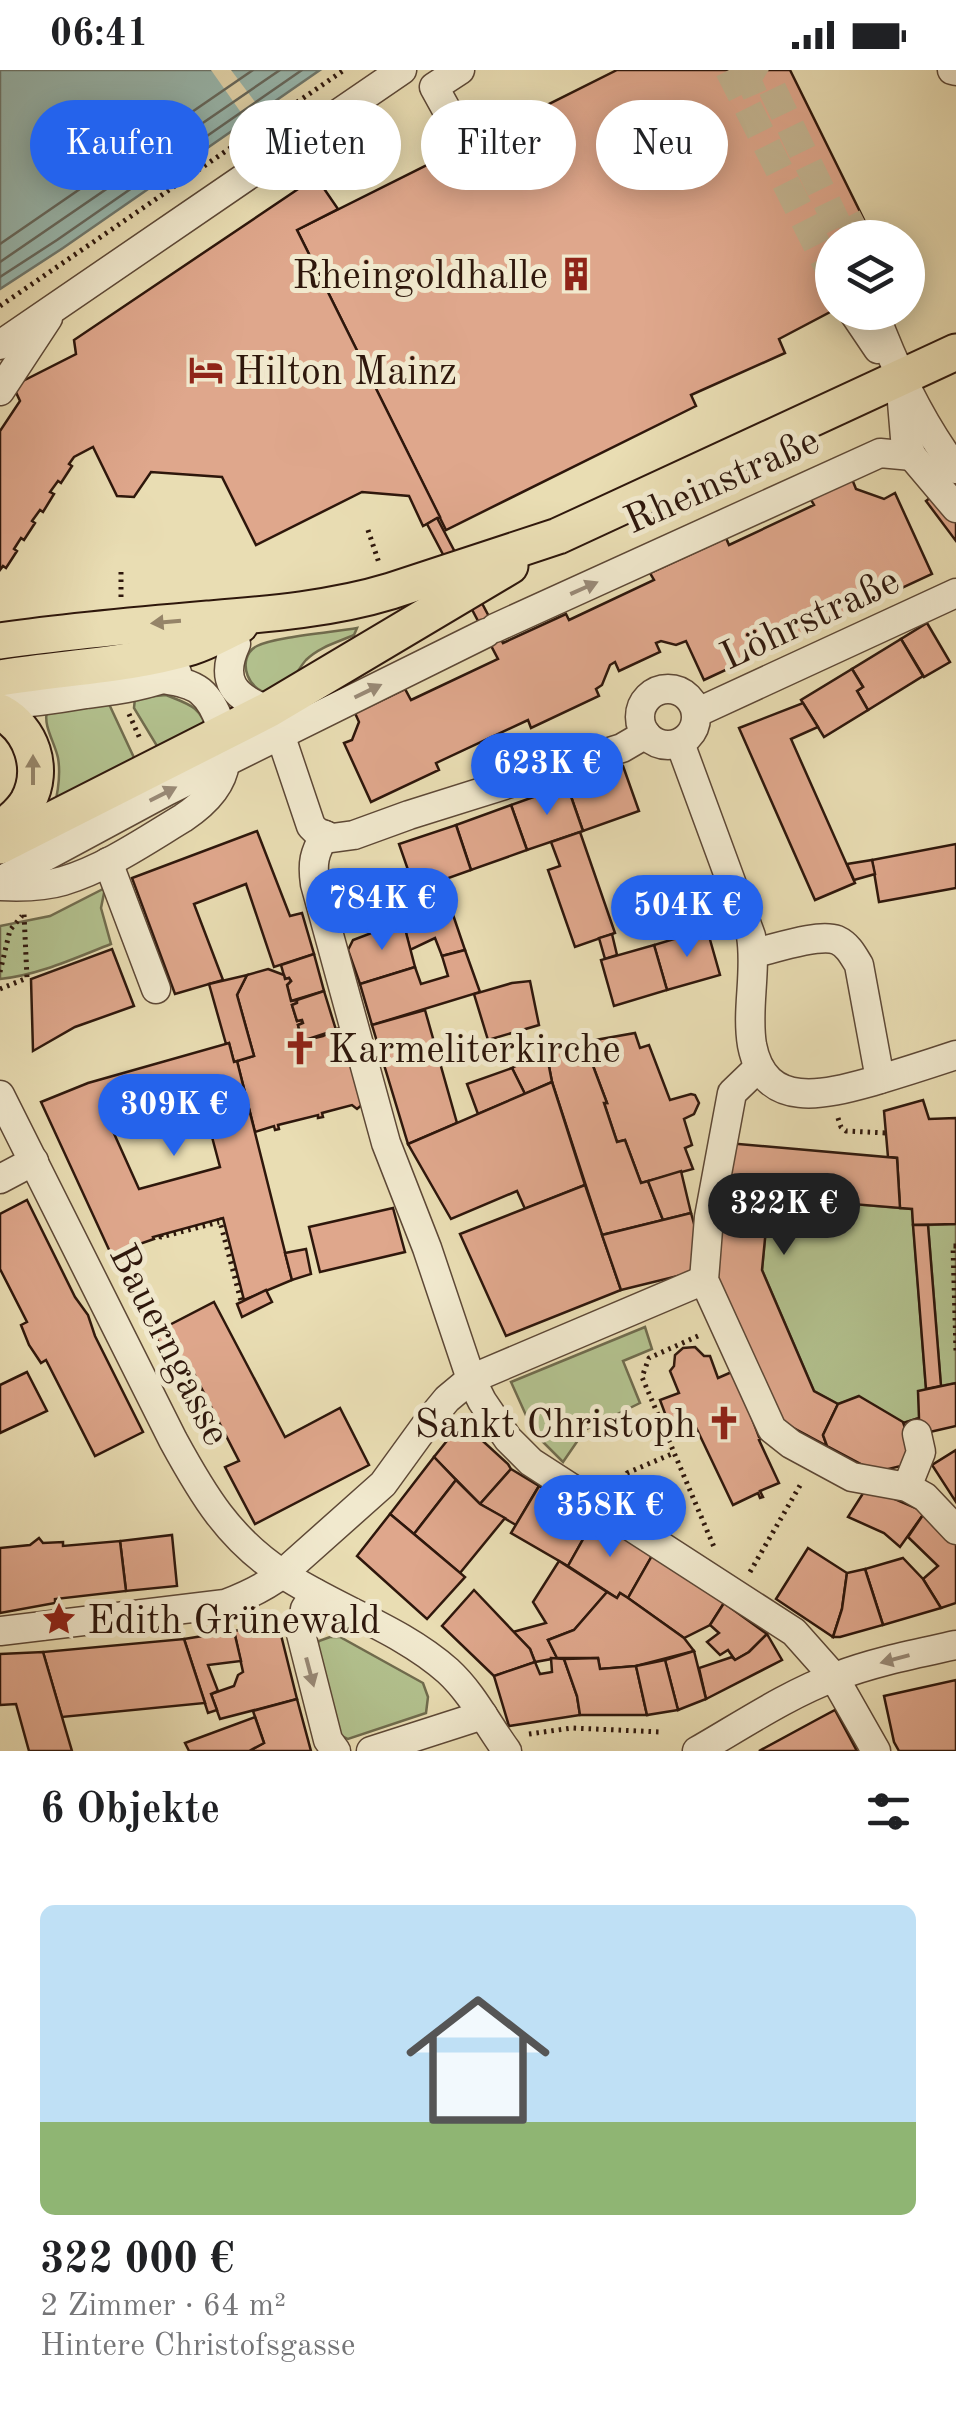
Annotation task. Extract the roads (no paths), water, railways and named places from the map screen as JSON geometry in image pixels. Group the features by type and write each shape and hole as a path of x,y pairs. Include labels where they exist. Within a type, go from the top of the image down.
{"main road":[{"name":"Rheinstraße","path":"0,641 364,600 558,536 955,355"},
{"name":"Rheinstraße","path":"0,846 224,749 274,722 426,617 558,536"},
{"path":"0,678 152,657 194,646 264,614"},
{"name":"Rheinstraße","path":"0,708 26,736 36,763 36,776 26,803 0,829"}],"street":[{"path":"0,344 402,70"},
{"path":"441,100 434,87 460,70"},
{"path":"0,391 54,309"},
{"path":"865,330 901,378 905,438 912,456 956,508"},
{"path":"881,330 901,378 956,470"},
{"name":"Rheinstraße","path":"274,722 490,631 880,453 912,456"},
{"name":"Löhrstraße","path":"696,713 956,592"},
{"name":"Rheinstraße","path":"0,708 163,679 267,630 364,600"},
{"path":"236,644 229,666 232,684 245,701 274,722 307,818 316,832 332,838 354,835 622,748 646,734 661,744 680,743 744,914 754,954 752,1042 759,1067 770,1081 790,1092 805,1094 841,1090 956,1056"},
{"path":"163,679 182,682 200,691 215,712 224,749"},
{"name":"Löhrstraße","path":"646,734 640,717 646,700 671,689 688,696 696,713 693,731 680,743"},
{"name":"Rheinstraße","path":"0,884 62,882 108,862 198,808 212,792 224,749"},
{"name":"Rheinstraße","path":"0,884 116,818 224,749"},
{"path":"325,835 312,864 324,922 386,1143 428,1248 470,1379 482,1401 508,1439 531,1462 794,1632 834,1677 876,1751"},
{"path":"108,862 156,989"},
{"path":"754,954 819,938 836,940 850,950 859,966 880,1079"},
{"path":"759,1067 732,1094 709,1216 704,1280 772,1429 791,1444 852,1477 907,1487 925,1496 956,1530"},
{"name":"Bauerngasse","path":"0,1094 173,1440 221,1519 282,1574 430,1657 466,1689 483,1715 512,1744"},
{"path":"0,1179 34,1160"},
{"path":"0,1631 225,1604 265,1587 383,1484 438,1410 470,1379 704,1280"},
{"path":"907,1487 920,1452 916,1434"},
{"path":"315,1592 305,1610 301,1634 328,1740 336,1751"},
{"path":"697,1751 834,1677 956,1645"},
{"path":"370,1751 483,1715"}],"water":[{"path":"0,70 320,70 277,100 229,100 229,133 209,147 209,100 30,100 30,190 147,190 0,289"}],"tunnel":[{"path":"729,70 815,241"},
{"path":"738,87 761,77 769,82 835,220"}],"place":[{"name":"Rheingoldhalle","path":"576,274"},
{"name":"Hilton Mainz","path":"206,370"},
{"name":"Karmeliterkirche","path":"300,1048"},
{"name":"Sankt Christoph","path":"724,1423"},
{"name":"Edith Grünewald","path":"59,1619"}]}
